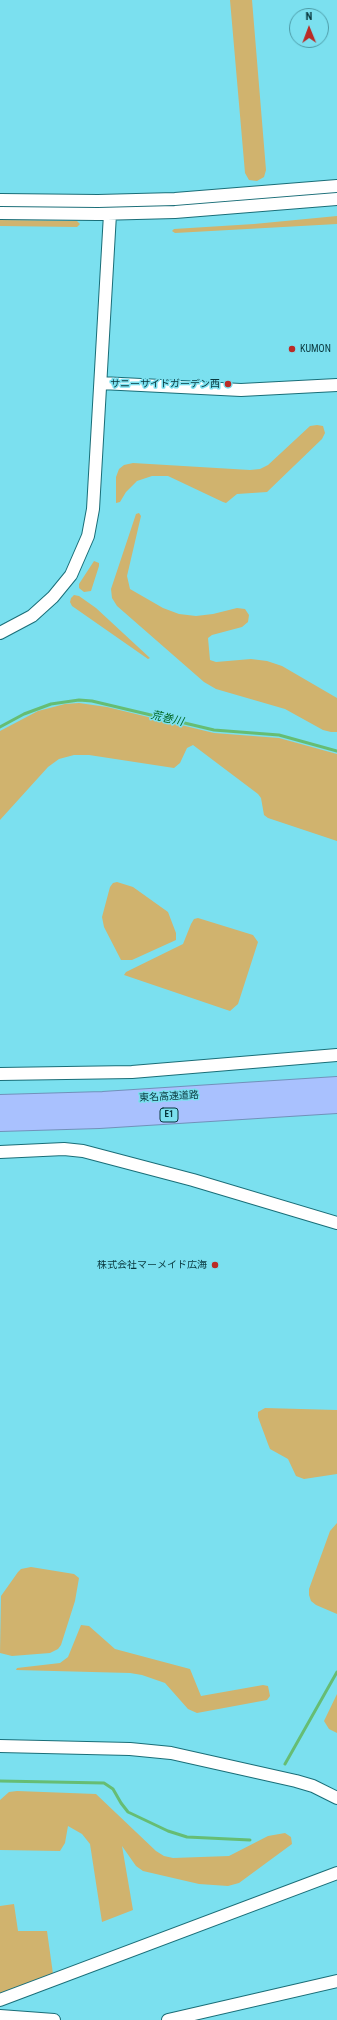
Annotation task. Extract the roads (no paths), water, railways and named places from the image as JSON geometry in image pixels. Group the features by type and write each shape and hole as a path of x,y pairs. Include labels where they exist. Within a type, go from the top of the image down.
{"highway":[{"path":"268,1091 337,1082"},
{"name":"東名高速道路","path":"0,1104 103,1101 337,1086"},
{"name":"東名高速道路","path":"0,1122 106,1119 337,1104"}],"street":[{"path":"0,200 98,201 175,199 337,186"},
{"path":"0,213 110,214 214,210 337,199"},
{"path":"0,633 32,616 53,597 71,575 84,550 94,509 110,214"},
{"path":"101,383 241,390 337,385"},
{"path":"0,1074 132,1072 337,1055"},
{"path":"0,1152 64,1148 83,1150 193,1180 337,1223"},
{"path":"0,1746 130,1749 171,1753 296,1781 313,1786 337,1798"},
{"path":"0,2000 337,1873"},
{"path":"168,2020 337,1981"},
{"path":"0,2016 54,2020"}],"waterway":[{"name":"荒巻川","path":"0,727 24,714 51,704 79,700 92,701 214,730 279,735 337,751"},
{"path":"285,1764 337,1672"},
{"path":"0,1781 104,1783 113,1789 128,1812 168,1831 187,1837 250,1840"}],"place":[{"name":"KUMON","path":"292,349"},
{"name":"サニーサイドガーデン西","path":"228,384"},
{"name":"株式会社マーメイド広海","path":"215,1265"}]}
